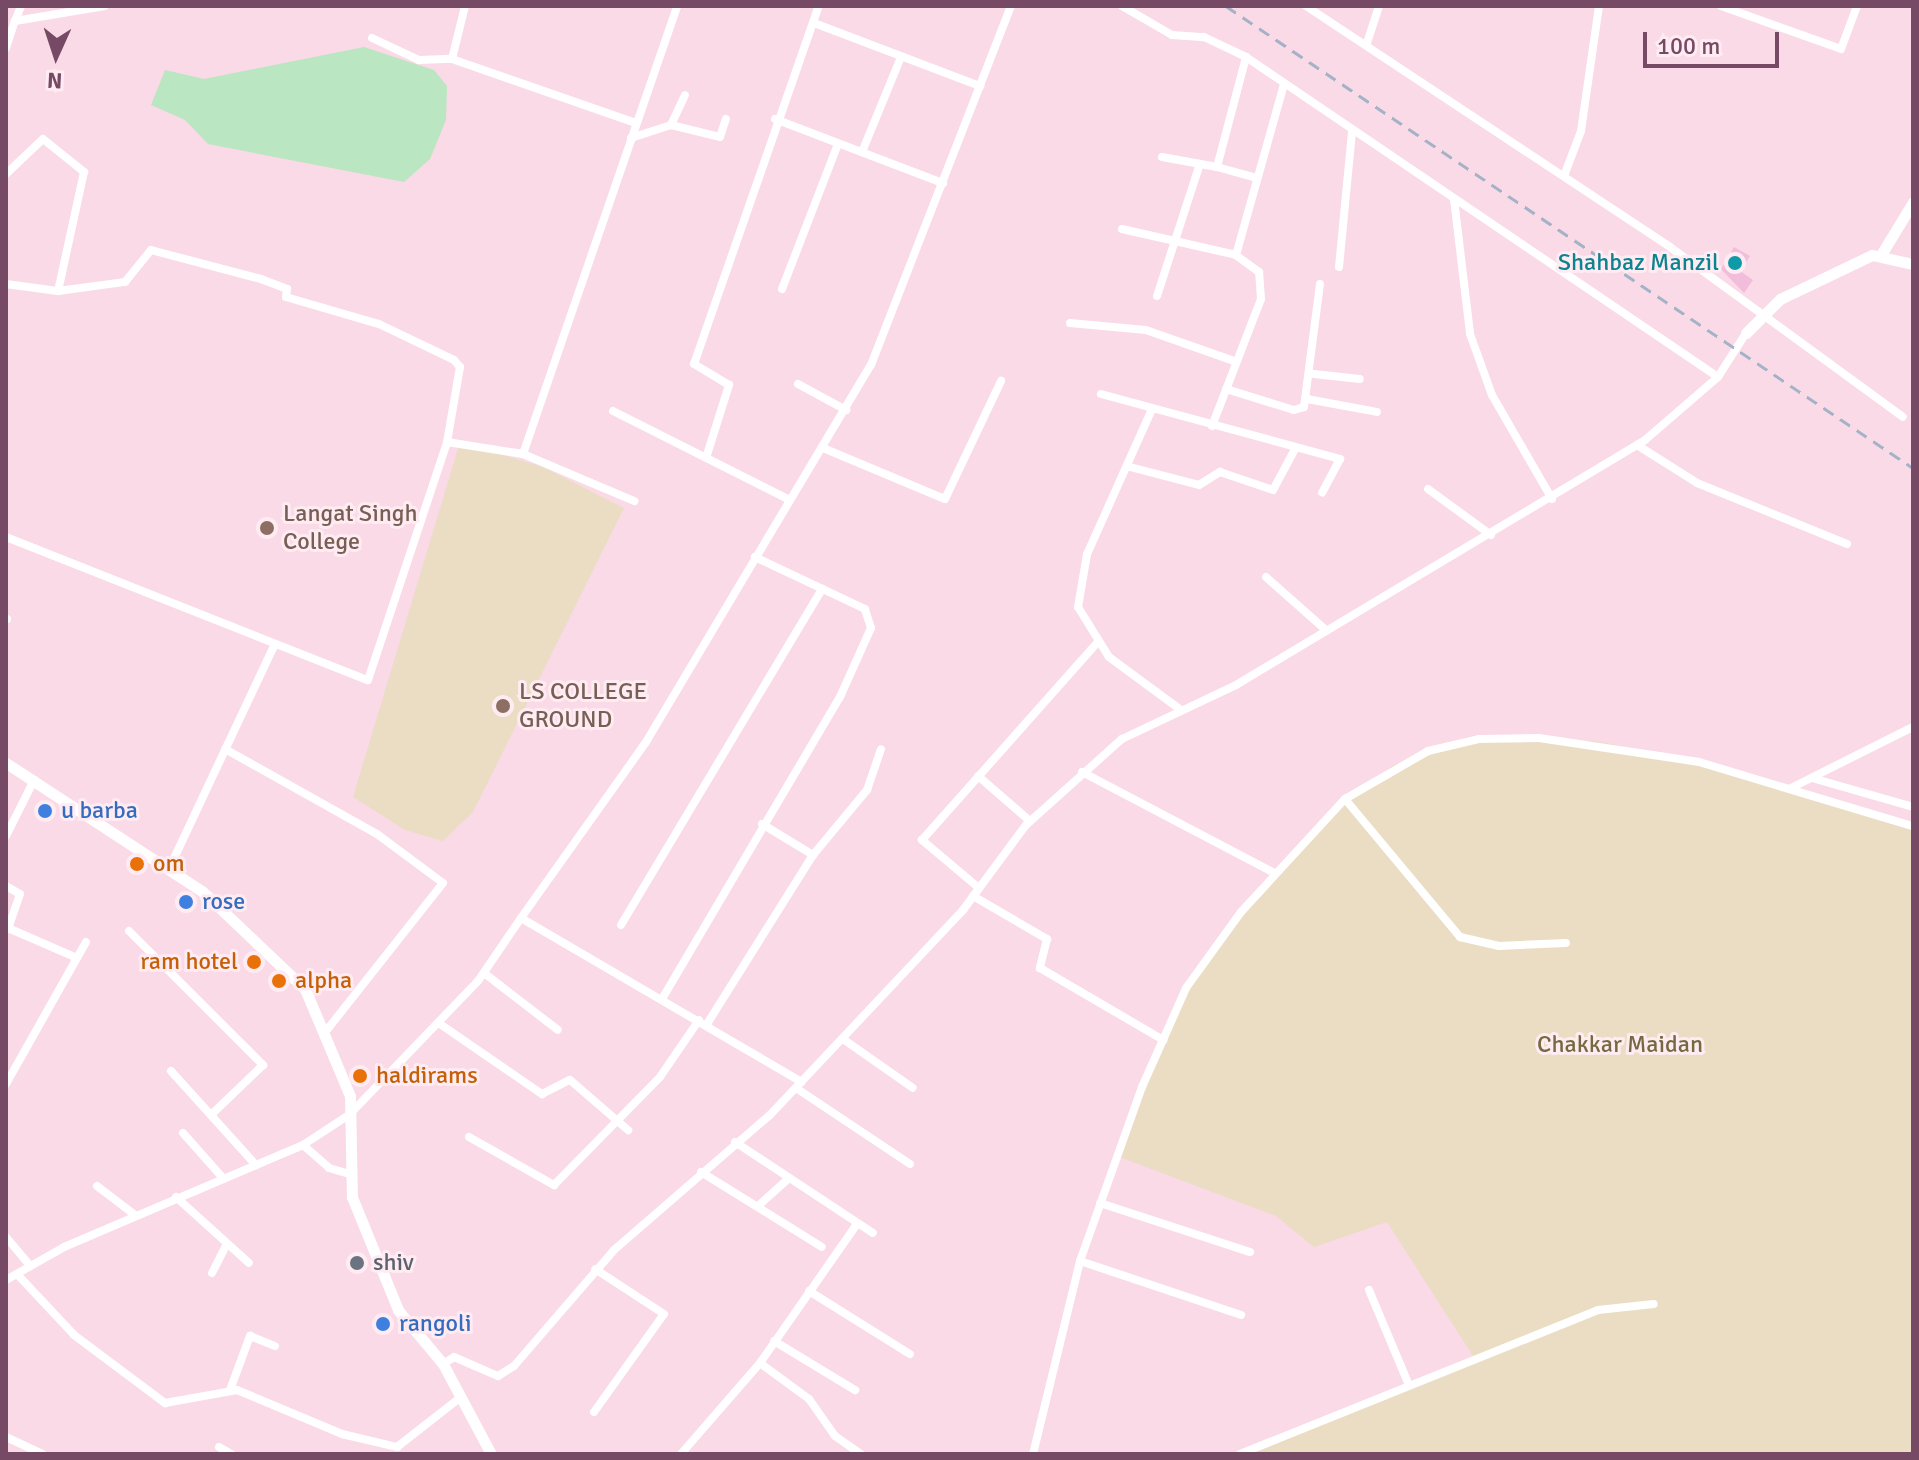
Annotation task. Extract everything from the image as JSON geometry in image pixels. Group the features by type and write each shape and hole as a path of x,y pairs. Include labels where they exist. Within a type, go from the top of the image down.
{"main road":[{"path":"1746,333 1762,315 1811,281 1882,253 1913,202"},
{"path":"1882,253 1913,264"},
{"path":"6,763 169,869 272,950 327,1030 350,1096 350,1174 398,1310 443,1364 491,1454"}],"street":[{"path":"6,48 21,6"},
{"path":"15,21 105,6"},
{"path":"452,59 466,6"},
{"path":"523,454 677,6"},
{"path":"706,458 729,385 694,364 775,119 819,6"},
{"path":"6,1280 135,1215 303,1145 349,1115 440,1024 484,973 646,742 788,499 846,410 893,324 1011,6"},
{"path":"1122,6 1172,35 1204,37 1246,57 1718,377"},
{"path":"1306,6 1367,43 1564,176 1903,417"},
{"path":"1367,43 1379,6"},
{"path":"1564,176 1581,131 1599,6"},
{"path":"1721,6 1841,49 1857,6"},
{"path":"814,23 980,86"},
{"path":"372,38 419,60 452,59 636,123"},
{"path":"862,152 901,57"},
{"path":"1217,167 1246,57"},
{"path":"1236,255 1284,84"},
{"path":"671,125 685,95"},
{"path":"631,138 671,125 720,137 726,119"},
{"path":"775,119 943,183"},
{"path":"1339,267 1352,131"},
{"path":"6,174 43,139 84,172 58,291"},
{"path":"782,289 838,144"},
{"path":"1162,157 1257,178"},
{"path":"1157,296 1200,164"},
{"path":"1454,199 1470,334 1492,395 1552,499"},
{"path":"1122,229 1236,255 1259,272 1262,288 1212,426"},
{"path":"6,284 58,291 125,282 151,250 261,279 287,289 286,297 379,324 460,367 447,442 368,680 273,648 6,537"},
{"path":"1226,389 1294,410 1307,399 1314,374 1320,284"},
{"path":"1070,323 1146,330 1237,362"},
{"path":"443,1364 454,1357 498,1376 595,1269 799,1085 973,896 1030,821 1122,739 1327,631 1552,499 1637,445 1718,377 1746,333"},
{"path":"1314,374 1360,379"},
{"path":"823,448 945,499 1001,381"},
{"path":"798,384 846,410"},
{"path":"1101,394 1340,459 1322,493"},
{"path":"1307,399 1377,412"},
{"path":"1152,409 1130,467 1078,583 1078,607 1097,643 1181,710"},
{"path":"613,411 788,499"},
{"path":"447,442 523,454 634,501"},
{"path":"1637,445 1697,483 1847,544"},
{"path":"1130,467 1199,485 1220,472 1273,490 1295,449"},
{"path":"1428,489 1491,535"},
{"path":"662,999 762,824 840,697 871,628 865,609 755,557"},
{"path":"1266,577 1327,631"},
{"path":"621,925 822,589"},
{"path":"979,888 922,840 1097,643"},
{"path":"169,869 273,648"},
{"path":"1791,788 1913,727"},
{"path":"1033,1454 1080,1261 1163,1040 1186,988 1274,873 1345,799 1394,765 1479,739 1596,741 1791,788 1913,826"},
{"path":"225,749 390,841 443,883 327,1030"},
{"path":"469,1137 554,1185 620,1119 703,1022 813,855 867,790 881,749"},
{"path":"1082,772 1274,873"},
{"path":"978,776 1030,821"},
{"path":"1811,778 1913,807"},
{"path":"6,836 34,780"},
{"path":"1345,799 1460,937 1499,946 1566,943"},
{"path":"762,824 813,855"},
{"path":"6,886 20,894 8,928 77,958"},
{"path":"973,896 1047,939 1040,968 1163,1040"},
{"path":"521,918 703,1022 910,1164"},
{"path":"129,931 263,1065 212,1114"},
{"path":"6,1082 86,942"},
{"path":"484,973 558,1030"},
{"path":"440,1024 542,1094 570,1080 620,1119 628,1130"},
{"path":"843,1039 913,1088"},
{"path":"171,1071 256,1165"},
{"path":"183,1133 223,1178"},
{"path":"735,1142 873,1233"},
{"path":"303,1145 329,1168 350,1174"},
{"path":"701,1172 822,1247"},
{"path":"758,1206 788,1179"},
{"path":"97,1186 135,1215"},
{"path":"176,1197 249,1263"},
{"path":"1100,1203 1250,1252"},
{"path":"681,1454 760,1363 857,1224"},
{"path":"6,1237 30,1266"},
{"path":"212,1273 226,1245"},
{"path":"1080,1261 1241,1315"},
{"path":"594,1412 664,1314 595,1269"},
{"path":"17,1274 74,1335 155,1399 182,1405 230,1390 342,1434 397,1447 461,1397"},
{"path":"1369,1290 1408,1383"},
{"path":"809,1291 910,1354"},
{"path":"1240,1454 1408,1383 1598,1310 1654,1304"},
{"path":"230,1390 250,1336 275,1346"},
{"path":"774,1341 855,1390"},
{"path":"760,1363 809,1399 835,1436 861,1454"},
{"path":"6,1437 42,1454"},
{"path":"219,1447 231,1454"}],"shaded area":[{"path":"6,6 1913,6 1913,1454 6,1454"},
{"path":"364,47 434,70 447,86 446,120 430,159 404,182 208,144 185,120 151,105 165,70 204,79"}],"green space":[{"path":"460,442 543,467 624,508 473,812 443,841 405,830 353,797"},
{"name":"Chakkar Maidan","path":"1479,739 1596,741 1699,762 1913,826 1913,1454 1251,1454 1473,1356 1387,1222 1314,1247 1276,1216 1117,1156 1186,988 1241,912 1345,799 1394,765"}],"building":[{"name":"Shahbaz Manzil","path":"1734,247 1750,256 1740,271 1753,280 1744,293 1721,269"}],"railway":[{"path":"1226,6 1913,468"}],"place":[{"name":"Shahbaz Manzil","path":"1735,263"},
{"name":"Langat Singh College","path":"267,528"},
{"name":"LS COLLEGE GROUND","path":"503,706"},
{"name":"u barba","path":"45,811"},
{"name":"om","path":"137,864"},
{"name":"rose","path":"186,902"},
{"name":"ram hotel","path":"254,962"},
{"name":"alpha","path":"279,981"},
{"name":"haldirams","path":"360,1076"},
{"name":"shiv","path":"357,1263"},
{"name":"rangoli","path":"383,1324"}]}
